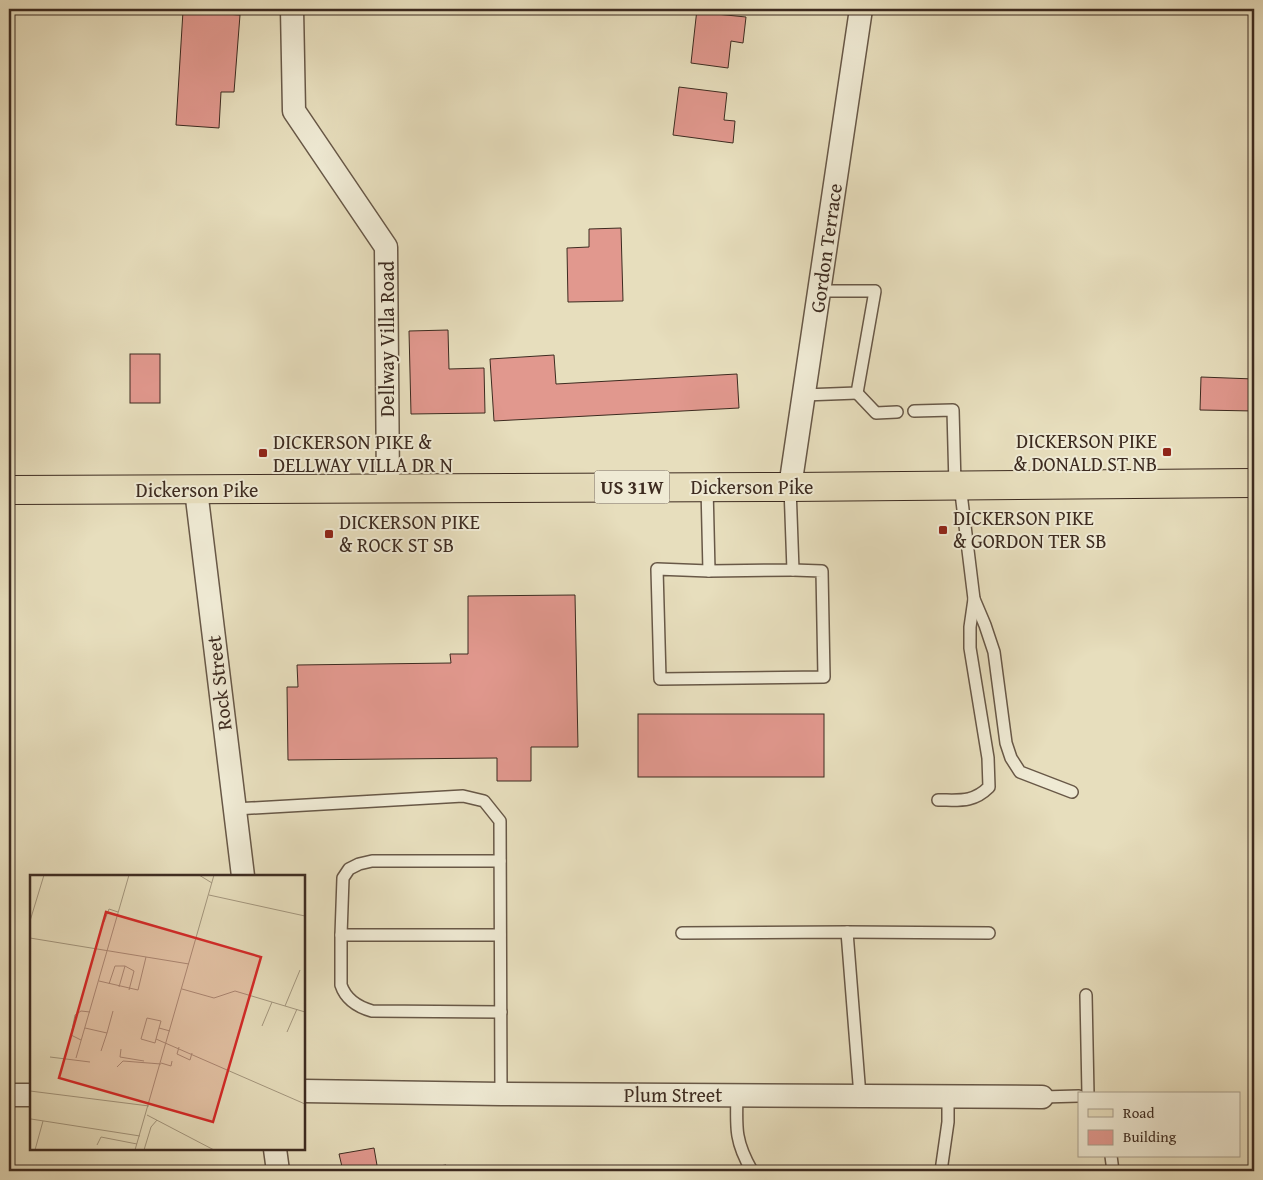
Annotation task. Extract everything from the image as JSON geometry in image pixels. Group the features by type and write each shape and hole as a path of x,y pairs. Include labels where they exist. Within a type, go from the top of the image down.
{"main road":[{"name":"Dickerson Pike","path":"9,490 1254,483"}],"street":[{"name":"Dellway Villa Road","path":"292,9 294,111 386,247 388,488"},
{"name":"Gordon Terrace","path":"790,487 861,9"},
{"name":"Rock Street","path":"196,490 243,875"},
{"name":"Plum Street","path":"305,1091 1042,1097"},
{"path":"9,1095 30,1094"},
{"path":"275,1150 278,1171"}],"lane":[{"path":"819,291 875,291 857,393"},
{"path":"804,395 857,393 876,413 896,412"},
{"path":"914,411 953,410 958,485 974,599 970,627 970,648 988,758 989,787 982,794 972,799 938,800"},
{"path":"707,487 709,571"},
{"path":"790,487 793,570"},
{"path":"657,569 709,571 793,570 822,571 824,677 660,679 657,569"},
{"path":"974,599 986,625 994,652 1006,743 1011,758 1020,772 1072,792"},
{"path":"235,809 463,796 484,801 500,821 501,1094"},
{"path":"500,861 372,861 358,864 349,869 344,878 341,985 343,992 359,1007 372,1011 501,1012"},
{"path":"848,932 860,1096"},
{"path":"682,933 988,933"},
{"path":"341,934 500,934"},
{"path":"1086,995 1088,1092"},
{"path":"737,1095 737,1137 745,1159 752,1171"},
{"path":"1042,1097 1078,1096"},
{"path":"941,1171 948,1122 948,1097"},
{"path":"1111,1158 1114,1171"}],"building":[{"path":"697,9 716,9 716,14 746,17 743,43 731,41 728,68 691,63"},
{"path":"183,11 240,15 234,92 221,92 219,128 176,125"},
{"path":"679,87 727,93 724,120 735,121 733,143 673,135"},
{"path":"621,228 623,301 568,302 567,248 589,247 589,229"},
{"path":"448,330 449,369 484,368 485,413 411,414 409,331"},
{"path":"130,354 160,354 160,403 130,403"},
{"path":"554,355 556,384 737,374 739,408 494,421 490,359"},
{"path":"1201,377 1254,379 1254,411 1200,410"},
{"path":"575,595 578,747 531,747 531,781 497,781 497,758 288,760 287,687 298,687 297,665 451,663 450,654 468,654 468,596"},
{"path":"638,714 824,714 824,777 638,777"},
{"path":"374,1148 378,1171 343,1171 339,1154"},
{"path":"446,1165 447,1171 407,1171"}],"place":[{"name":"DICKERSON PIKE & DONALD ST NB","path":"1167,452"},
{"name":"DICKERSON PIKE & DELLWAY VILLA DR N","path":"263,453"},
{"name":"DICKERSON PIKE & GORDON TER SB","path":"943,530"},
{"name":"DICKERSON PIKE & ROCK ST SB","path":"329,534"}]}
